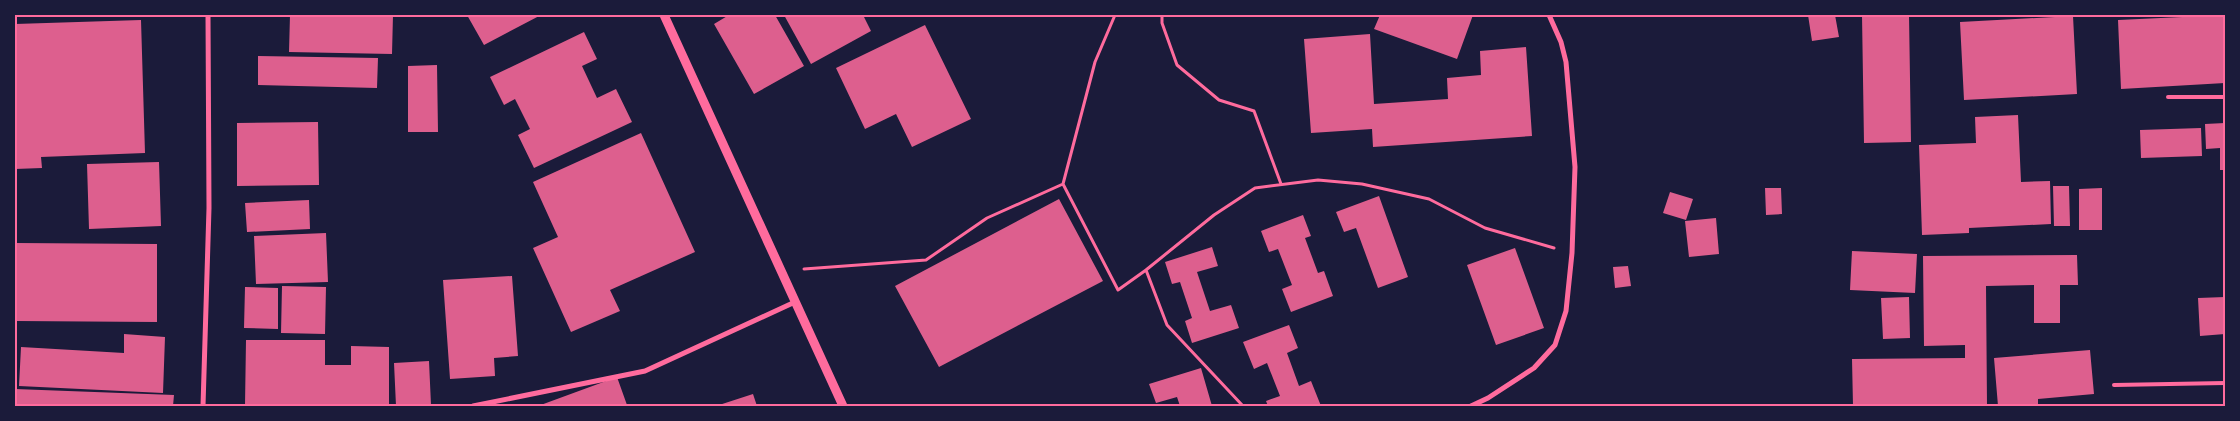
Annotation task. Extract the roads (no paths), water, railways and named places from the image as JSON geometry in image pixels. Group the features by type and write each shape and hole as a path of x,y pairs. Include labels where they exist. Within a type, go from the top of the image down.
{"street":[{"path":"203,406 209,208 208,15"},
{"path":"664,15 843,406"},
{"path":"1471,406 1488,398 1534,368 1554,345 1566,311 1572,253 1575,167 1566,62 1561,42 1548,15"},
{"path":"473,406 645,370 796,302"}],"lane":[{"path":"2168,97 2225,97"},
{"path":"2114,385 2225,383"}]}
